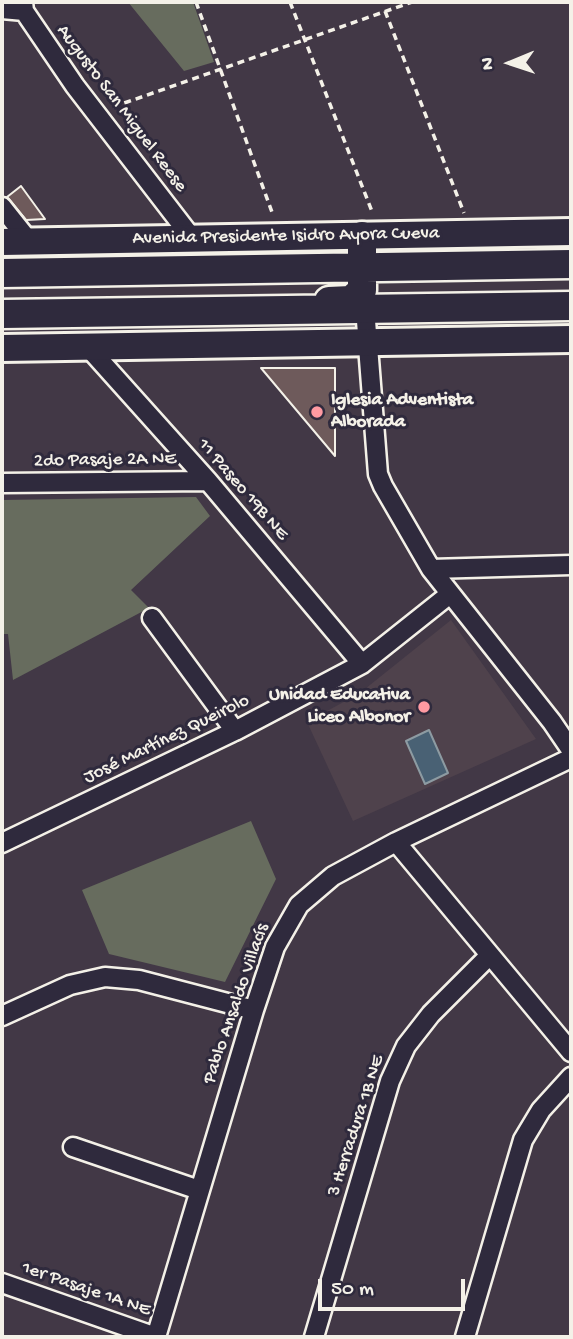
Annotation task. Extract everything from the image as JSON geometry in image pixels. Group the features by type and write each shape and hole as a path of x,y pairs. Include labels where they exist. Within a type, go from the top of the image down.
{"main road":[{"name":"Avenida Presidente Isidro Ayora Cueva","path":"2,242 571,232"},
{"path":"285,308 299,303 351,300 362,290 372,236"},
{"name":"Avenida Presidente Isidro Ayora Cueva","path":"2,273 571,264"},
{"path":"2,314 571,306"},
{"path":"2,348 571,339"}],"street":[{"path":"2,9 23,6"},
{"name":"Augusto San Miguel Reese","path":"23,6 75,86 192,238"},
{"path":"2,208 29,241"},
{"path":"365,308 380,479 432,569 571,750"},
{"name":"11 Paseo 19B NE","path":"87,346 208,481 362,664"},
{"name":"2do Pasaje 2A NE","path":"2,483 208,481"},
{"path":"432,569 571,565"},
{"name":"José Martínez Queirolo","path":"2,844 235,731 362,664 450,594"},
{"path":"152,618 235,731"},
{"name":"Pablo Ansaldo Villacís","path":"156,1337 254,1010 275,947 299,905 332,876 396,842 571,758"},
{"path":"396,842 571,1052"},
{"name":"3 Herradura 1B NE","path":"314,1337 390,1081 406,1046 431,1014 489,956"},
{"path":"2,1016 70,985 106,977 139,981 254,1010"},
{"path":"464,1337 523,1140 541,1110 571,1077"},
{"path":"73,1147 199,1190"},
{"name":"1er Pasaje 1A NE","path":"2,1283 156,1337"}],"path":[{"path":"196,2 281,237"},
{"path":"290,2 372,236"},
{"path":"97,112 412,2"},
{"path":"385,11 472,234"}],"shaded area":[{"name":"Unidad Educativa Liceo Albonor","path":"451,620 536,739 353,821 307,722 360,693"}],"green space":[{"path":"128,2 193,2 214,62 184,71"},
{"path":"196,497 210,516 131,590 149,608 13,680 8,634 2,634 2,500"},
{"path":"251,821 276,879 225,982 109,954 82,890"}],"water":[{"path":"429,730 448,773 425,784 406,741"}],"building":[{"path":"21,186 45,219 26,220 7,197"},
{"name":"Iglesia Adventista Alborada","path":"261,368 335,368 335,456"}],"place":[{"name":"Iglesia Adventista Alborada","path":"317,412"},
{"name":"Unidad Educativa Liceo Albonor","path":"424,707"}]}
